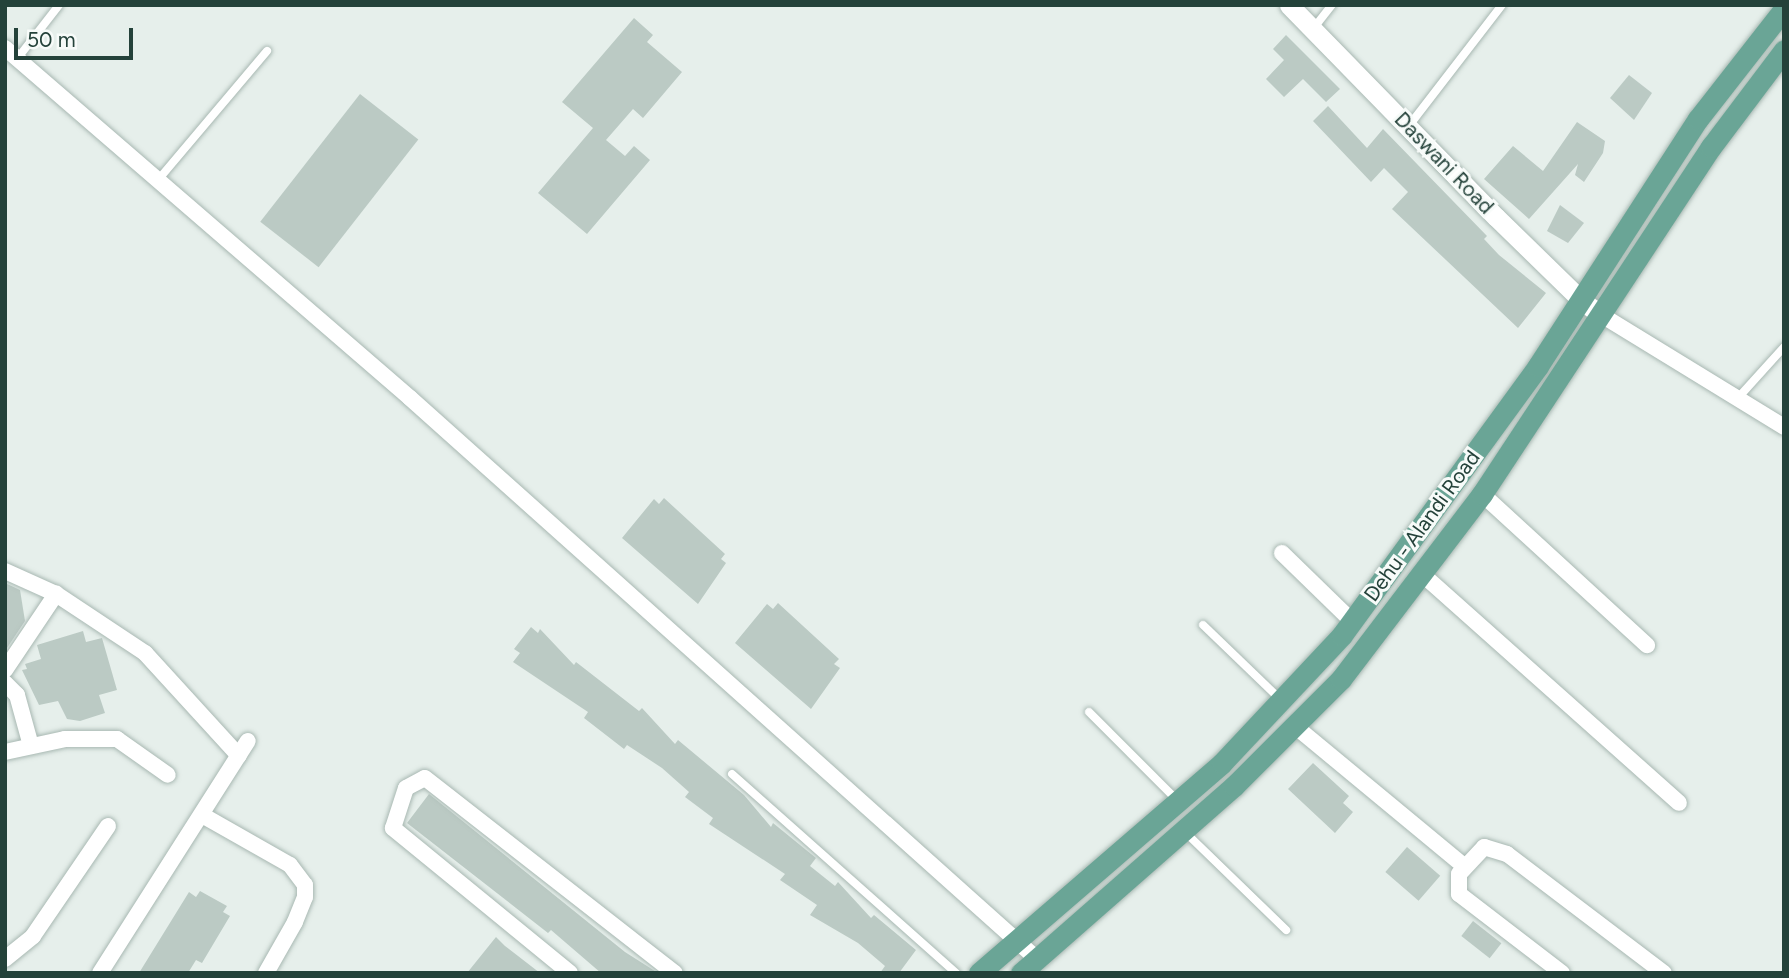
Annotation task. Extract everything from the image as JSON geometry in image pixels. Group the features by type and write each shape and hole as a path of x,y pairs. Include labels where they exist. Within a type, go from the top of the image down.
{"main road":[{"name":"Dehu - Alandi Road","path":"979,973 1178,801 1283,702 1352,621 1582,302 1698,119 1784,9"},
{"name":"Dehu - Alandi Road","path":"1029,966 1296,727 1422,575 1482,494 1603,316 1711,147 1784,50"}],"street":[{"name":"Daswani Road","path":"1289,5 1582,302 1603,316"},
{"path":"11,53 698,652 1017,940 1029,966"},
{"path":"1603,316 1784,427"},
{"path":"1482,494 1647,645"},
{"path":"1282,553 1352,621"},
{"path":"5,571 55,594 145,653 212,722 239,757"},
{"path":"1422,575 1679,803"},
{"path":"5,670 55,594"},
{"path":"5,683 17,695 31,746"},
{"path":"1296,727 1464,866"},
{"path":"5,752 65,738 117,739 168,775"},
{"path":"100,973 248,741"},
{"path":"570,973 393,828 406,788 425,778 675,973"},
{"path":"202,814 290,864 305,885 305,897 295,922 266,973"},
{"path":"5,959 33,936 108,826"},
{"path":"1562,973 1459,894 1456,880 1464,866 1485,847 1497,847 1664,973"}],"lane":[{"path":"11,53 59,5"},
{"path":"1313,29 1332,5"},
{"path":"1408,127 1502,5"},
{"path":"158,180 267,51"},
{"path":"1737,399 1784,347"},
{"path":"1203,625 1283,702"},
{"path":"1089,712 1178,801"},
{"path":"732,774 956,973"},
{"path":"1183,830 1286,930"}],"building":[{"path":"634,18 653,35 647,42 682,72 643,118 633,109 606,140 625,156 634,146 650,160 587,234 538,193 593,128 562,102"},
{"path":"1286,35 1340,89 1326,102 1303,79 1284,97 1266,79 1284,60 1273,49"},
{"path":"1629,75 1652,93 1634,120 1610,98"},
{"path":"360,94 418,140 319,267 260,222"},
{"path":"1328,106 1367,148 1383,129 1487,236 1484,239 1499,255 1546,293 1518,328 1392,209 1408,192 1384,168 1371,182 1313,121"},
{"path":"1577,122 1605,141 1603,153 1584,182 1575,175 1578,164 1529,219 1484,179 1513,146 1543,171"},
{"path":"1560,205 1584,223 1568,243 1547,231"},
{"path":"664,498 725,554 721,559 726,563 698,604 622,538 654,499 659,504"},
{"path":"5,583 20,590 25,621 5,651"},
{"path":"778,603 839,659 834,664 840,668 811,709 735,643 767,604 773,609"},
{"path":"531,627 538,633 540,629 574,665 576,662 639,711 642,708 675,744 678,740 744,795 771,827 773,823 816,858 810,866 835,886 838,882 871,918 874,915 916,950 899,973 880,973 885,966 858,943 810,915 817,905 780,880 785,874 709,824 713,818 685,797 689,792 662,768 627,745 624,749 584,718 588,712 513,662 520,653 514,649"},
{"path":"83,631 86,642 102,638 117,690 99,695 105,713 80,721 67,719 58,701 39,705 22,670 27,669 25,664 41,659 37,645"},
{"path":"1313,763 1349,796 1343,803 1353,812 1335,833 1288,789"},
{"path":"429,794 625,952 658,973 601,973 551,930 548,933 407,823"},
{"path":"1407,847 1440,876 1419,901 1385,872"},
{"path":"200,891 227,906 223,912 230,916 202,963 196,960 188,973 139,973 189,892 196,897"},
{"path":"1473,921 1501,943 1490,958 1461,936"},
{"path":"496,937 505,946 540,973 467,973"}]}
